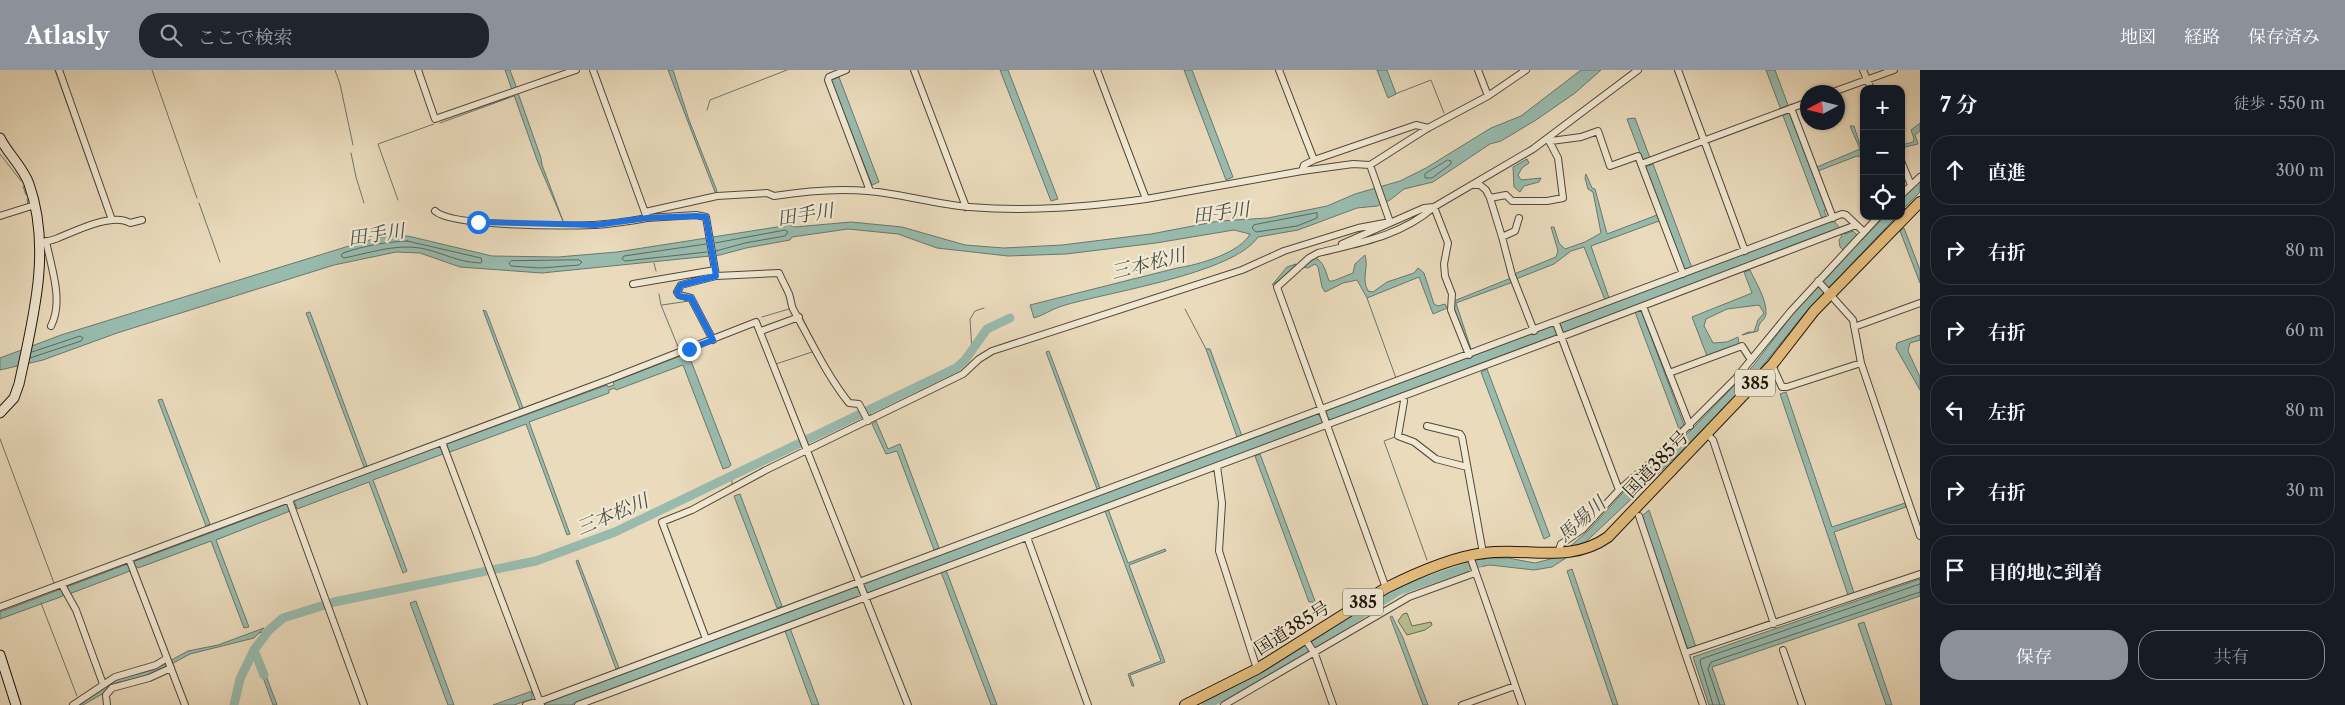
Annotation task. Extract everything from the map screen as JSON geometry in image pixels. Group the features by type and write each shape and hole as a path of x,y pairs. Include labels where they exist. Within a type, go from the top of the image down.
{"highway":[{"name":"国道385号","path":"1188,704 1257,669 1306,641 1386,588 1408,577 1483,553 1505,551 1579,552 1594,547 1608,538 1772,365 1829,292 1920,202"}],"main road":[{"path":"0,138 28,182 42,242 38,286 20,384 14,398 0,413"},
{"path":"0,655 16,705"}],"street":[{"path":"59,70 112,220"},
{"path":"418,70 436,119 576,70"},
{"path":"593,70 646,215"},
{"path":"846,70 829,77 828,80 870,191"},
{"path":"914,70 966,207"},
{"path":"1097,70 1146,200"},
{"path":"1279,70 1314,160"},
{"path":"1478,70 1488,96"},
{"path":"435,211 449,218 478,222 596,225 646,215 717,196 767,193 774,196 832,189 870,191 966,207 1011,210 1060,209 1146,200 1302,171 1353,164 1370,165 1428,128 1488,96 1526,70"},
{"path":"1386,588 1276,287 1308,258 1401,230 1421,218 1434,207 1550,140 1638,70"},
{"path":"1678,70 1745,251"},
{"path":"1863,70 1870,85"},
{"path":"1845,88 1894,70"},
{"path":"1641,164 1800,105"},
{"path":"1791,108 1833,218"},
{"path":"1302,171 1304,165 1314,160 1416,125 1428,128"},
{"path":"1550,140 1581,137 1598,131 1610,166 1638,156 1682,274"},
{"path":"1490,198 1506,195 1512,201 1547,201 1563,198 1558,158 1550,140"},
{"path":"1370,165 1390,220"},
{"path":"1905,171 1911,185"},
{"path":"1905,190 1920,177"},
{"path":"1472,185 1480,184 1490,198 1512,275 1534,331"},
{"path":"0,216 34,205"},
{"path":"706,639 662,522 692,510 766,470 963,374 978,359 992,351 1242,270 1284,251 1424,208 1434,207"},
{"path":"1434,207 1448,243 1445,270 1452,294 1451,310 1469,355"},
{"path":"646,215 706,217 715,271"},
{"path":"578,705 862,590 1324,417 1403,396 1558,330 1682,274 1833,218 1846,215 1862,234"},
{"path":"1502,237 1515,231 1520,218"},
{"path":"50,326 56,316 57,301 42,242 56,239 76,229 112,220 124,219 130,223 142,220"},
{"path":"1334,249 1390,220"},
{"path":"1558,553 1561,544 1583,529 1619,490 1657,458 1690,426 1875,220"},
{"path":"526,705 540,703 706,639 1027,536 1217,466 1324,417 1469,355 1534,331 1558,330 1643,306 1856,225"},
{"path":"713,340 691,298 679,296 677,292 681,285 715,271"},
{"path":"633,284 715,271 779,273 789,294 792,308 799,317 836,387 849,403 859,404 868,421"},
{"path":"1819,282 1853,320 1861,362 1920,536"},
{"path":"1854,326 1920,303"},
{"path":"1643,306 1690,426"},
{"path":"761,331 799,317"},
{"path":"0,607 63,589 131,564 288,500 444,447 756,322 908,705"},
{"path":"1558,330 1619,490"},
{"path":"1669,373 1742,346 1751,360"},
{"path":"1772,365 1782,387 1786,387 1861,362"},
{"path":"1403,396 1404,401 1398,436 1414,442 1436,459 1467,467"},
{"path":"1428,426 1460,434 1483,553"},
{"path":"1707,434 1714,440 1774,624"},
{"path":"444,447 540,703"},
{"path":"1217,466 1222,503 1219,551 1257,669"},
{"path":"288,500 332,614 364,705"},
{"path":"1911,510 1920,508"},
{"path":"1639,516 1703,705"},
{"path":"1027,536 1088,705"},
{"path":"1471,558 1522,705"},
{"path":"131,564 186,705"},
{"path":"1224,705 1409,597 1475,572"},
{"path":"1686,654 1920,574"},
{"path":"63,589 76,610 108,685 107,705"},
{"path":"1306,641 1314,653 1333,705"},
{"path":"1783,650 1802,705"},
{"path":"73,705 124,674 156,665 167,658"},
{"path":"108,685 150,678 171,668"},
{"path":"1462,705 1515,686"}],"green space":[{"path":"1407,613 1412,626 1431,622 1432,625 1425,630 1407,635 1398,621 1403,614"}],"water":[{"path":"505,70 510,70 517,89 512,90"},
{"path":"668,70 673,70 689,120 717,191 715,192"},
{"path":"1000,70 1008,70 1058,199 1051,201"},
{"path":"1184,70 1192,70 1233,177 1226,180"},
{"path":"1377,70 1387,70 1396,94 1388,98"},
{"path":"1581,70 1601,70 1575,93 1536,120 1501,141 1490,144 1433,182 1404,189 1390,200 1377,206 1357,208 1298,230 1258,237 1244,250 1197,271 1062,306 1034,318 1030,305 1207,261 1237,247 1250,234 1234,230 1156,243 1066,254 1008,256 937,248 898,234 848,229 792,237 790,240 720,255 542,273 460,267 420,253 396,252 334,265 117,333 43,360 0,370 0,358 61,335 365,241 389,236 408,236 492,256 558,257 617,252 790,225 795,227 851,222 902,227 965,245 1004,248 1062,245 1151,234 1219,221 1268,218 1327,206 1355,194 1400,181 1426,168 1491,128 1521,116"},
{"path":"1766,70 1775,70 1788,105 1781,110"},
{"path":"839,77 879,182 872,185 831,80"},
{"path":"518,93 563,221 537,160 514,95"},
{"path":"1790,111 1827,209 1824,211 1827,217 1822,219 1782,113"},
{"path":"1635,118 1650,158 1643,161 1627,119"},
{"path":"1920,123 1920,131 1915,135 1918,144 1905,147 1905,144 1913,142 1911,130"},
{"path":"1850,126 1854,126 1860,149"},
{"path":"1860,149 1860,156 1818,171 1817,167"},
{"path":"1527,159 1529,163 1522,168 1518,175 1521,180 1541,178 1539,182 1524,186 1520,192 1514,187 1513,167"},
{"path":"1653,164 1692,268 1684,271 1645,167"},
{"path":"1586,174 1592,188 1595,189 1607,234 1657,215 1659,221 1591,246 1609,298 1605,300 1584,247 1571,251 1554,264 1516,279 1514,274 1556,257 1558,251 1551,227 1554,227 1559,243 1565,249 1585,242 1601,233 1593,192 1588,189 1585,178"},
{"path":"1920,181 1920,192 1905,207 1905,195"},
{"path":"1833,220 1845,234 1853,231 1862,240 1881,220 1893,220 1805,313 1760,369 1679,454 1575,552 1552,567 1534,570 1490,565 1468,569 1467,563 1489,558 1508,558 1535,563 1558,557 1589,530 1632,483 1659,461 1753,366 1793,314 1848,255 1840,247 1839,240 1842,236 1836,231 1564,334 1562,330 1556,332 1557,336 1330,421 1328,417 1322,420 1322,424 867,594 866,590 860,593 861,596 571,705 545,705 547,702 857,586 859,589 864,587 863,583 1318,413 1320,417 1327,414 1326,410 1553,326 1555,329 1561,327 1560,323"},
{"path":"1904,228 1920,270 1920,283 1900,231"},
{"path":"1365,255 1365,282 1368,291 1373,292 1387,282 1414,273 1418,268 1424,273 1434,304 1438,306 1445,304 1447,308 1433,314 1419,277 1367,298 1357,280 1343,283 1325,292 1322,287 1318,267 1315,264 1308,268 1304,267 1315,258 1323,264 1329,281 1333,281 1353,273 1355,264"},
{"path":"1296,264 1287,275 1272,285 1287,267"},
{"path":"1750,270 1763,297 1766,309 1766,314 1759,325 1758,331 1754,332 1758,320 1764,313 1759,305 1727,309 1706,319 1704,326 1713,343 1727,342 1738,337 1739,344 1707,356 1692,317 1752,293 1744,272"},
{"path":"1511,278 1513,282 1456,303 1470,350 1453,307 1454,301"},
{"path":"483,310 486,311 523,408 520,409"},
{"path":"1641,310 1684,425 1679,429 1635,312"},
{"path":"310,312 367,466 364,467 306,313"},
{"path":"1920,335 1920,340 1910,343 1908,351 1920,377 1920,390 1896,348 1897,343"},
{"path":"1206,349 1210,349 1242,436 1237,437"},
{"path":"1049,351 1100,488 1097,489 1046,352"},
{"path":"688,353 731,465 723,469 683,365 616,390 615,388 609,390 609,393 529,422 570,534 567,535 526,424 450,452 448,449 442,452 443,454 373,480 407,571 403,573 369,482 297,509 294,500 440,446 441,449 447,447 447,444 607,385 608,387 614,385 613,382"},
{"path":"1487,369 1550,536 1544,539 1481,372"},
{"path":"1786,392 1832,527 1905,503 1906,507 1834,532 1854,593 1848,595 1780,394"},
{"path":"162,399 210,524 206,526 158,400"},
{"path":"876,421 888,449 900,444 939,548 934,550 897,451 886,454 872,424"},
{"path":"1260,454 1321,617 1313,602 1309,602 1255,456"},
{"path":"740,494 782,606 777,608 734,496"},
{"path":"287,504 290,511 216,540 249,627 244,628 211,541 138,568 136,566 130,568 130,571 69,594 68,592 63,594 63,596 0,619 0,612"},
{"path":"1108,509 1128,563 1165,549 1166,551 1129,565 1165,662 1130,675 1134,686 1132,686 1128,674 1161,661 1105,511"},
{"path":"1649,510 1696,647 1688,650 1642,516"},
{"path":"578,560 619,668 616,669 576,561"},
{"path":"1572,569 1618,705 1613,705 1567,571"},
{"path":"946,570 997,705 991,705 941,572"},
{"path":"1920,579 1920,596 1712,667 1725,705 1709,705 1693,657"},
{"path":"416,601 454,705 448,705 410,603"},
{"path":"1392,616 1403,638 1428,705 1423,705 1390,617"},
{"path":"1864,622 1892,705 1886,705 1858,624"},
{"path":"264,628 254,638 190,654 151,675 116,683 104,693 83,705 76,705 117,679 153,670 188,651 218,645"},
{"path":"790,628 819,705 812,705 785,631"},
{"path":"262,665 277,705 273,705 259,666"},
{"path":"532,691 532,699 514,705 493,705"}],"waterway":[{"path":"55,70 107,216"},
{"path":"152,70 197,198"},
{"path":"335,70 340,84 353,145"},
{"path":"707,110 710,100 787,70"},
{"path":"1395,94 1431,80 1444,113"},
{"path":"440,123 514,96"},
{"path":"398,200 378,144 434,124"},
{"path":"351,153 364,203"},
{"path":"0,154 21,181"},
{"path":"23,186 26,195"},
{"path":"27,199 28,204"},
{"path":"199,203 220,262"},
{"path":"654,263 656,271"},
{"path":"659,294 661,305 679,349"},
{"path":"1367,298 1396,378"},
{"path":"662,305 689,301"},
{"path":"972,351 970,319 975,311 984,308"},
{"path":"762,317 789,309 791,312"},
{"path":"1185,309 1206,349"},
{"path":"802,317 814,341"},
{"name":"三本松川","path":"234,705 240,679 254,650 269,630 283,618 334,602 536,561 615,532 956,368 965,360 987,329 1010,318"},
{"path":"776,364 812,352"},
{"path":"780,374 802,429"},
{"path":"847,395 851,400"},
{"path":"1401,401 1395,437 1384,441 1427,560"},
{"name":"三本松川","path":"869,409 871,416"},
{"name":"三本松川","path":"858,410 860,414"},
{"path":"0,439 54,583"},
{"path":"732,477 732,485"},
{"name":"馬場川","path":"1206,705 1276,668 1398,591 1479,563"},
{"path":"130,571 139,594"},
{"path":"41,603 77,696"},
{"name":"三本松川","path":"259,633 269,630"},
{"path":"254,650 264,675"}],"route":[{"path":"478,222 596,225 647,218 706,217 716,276 681,285 677,292 679,296 691,298 713,340 689,349"}],"water label":[{"name":"田手川","path":"1221,212"},
{"name":"田手川","path":"805,214"},
{"name":"田手川","path":"376,234"}]}
